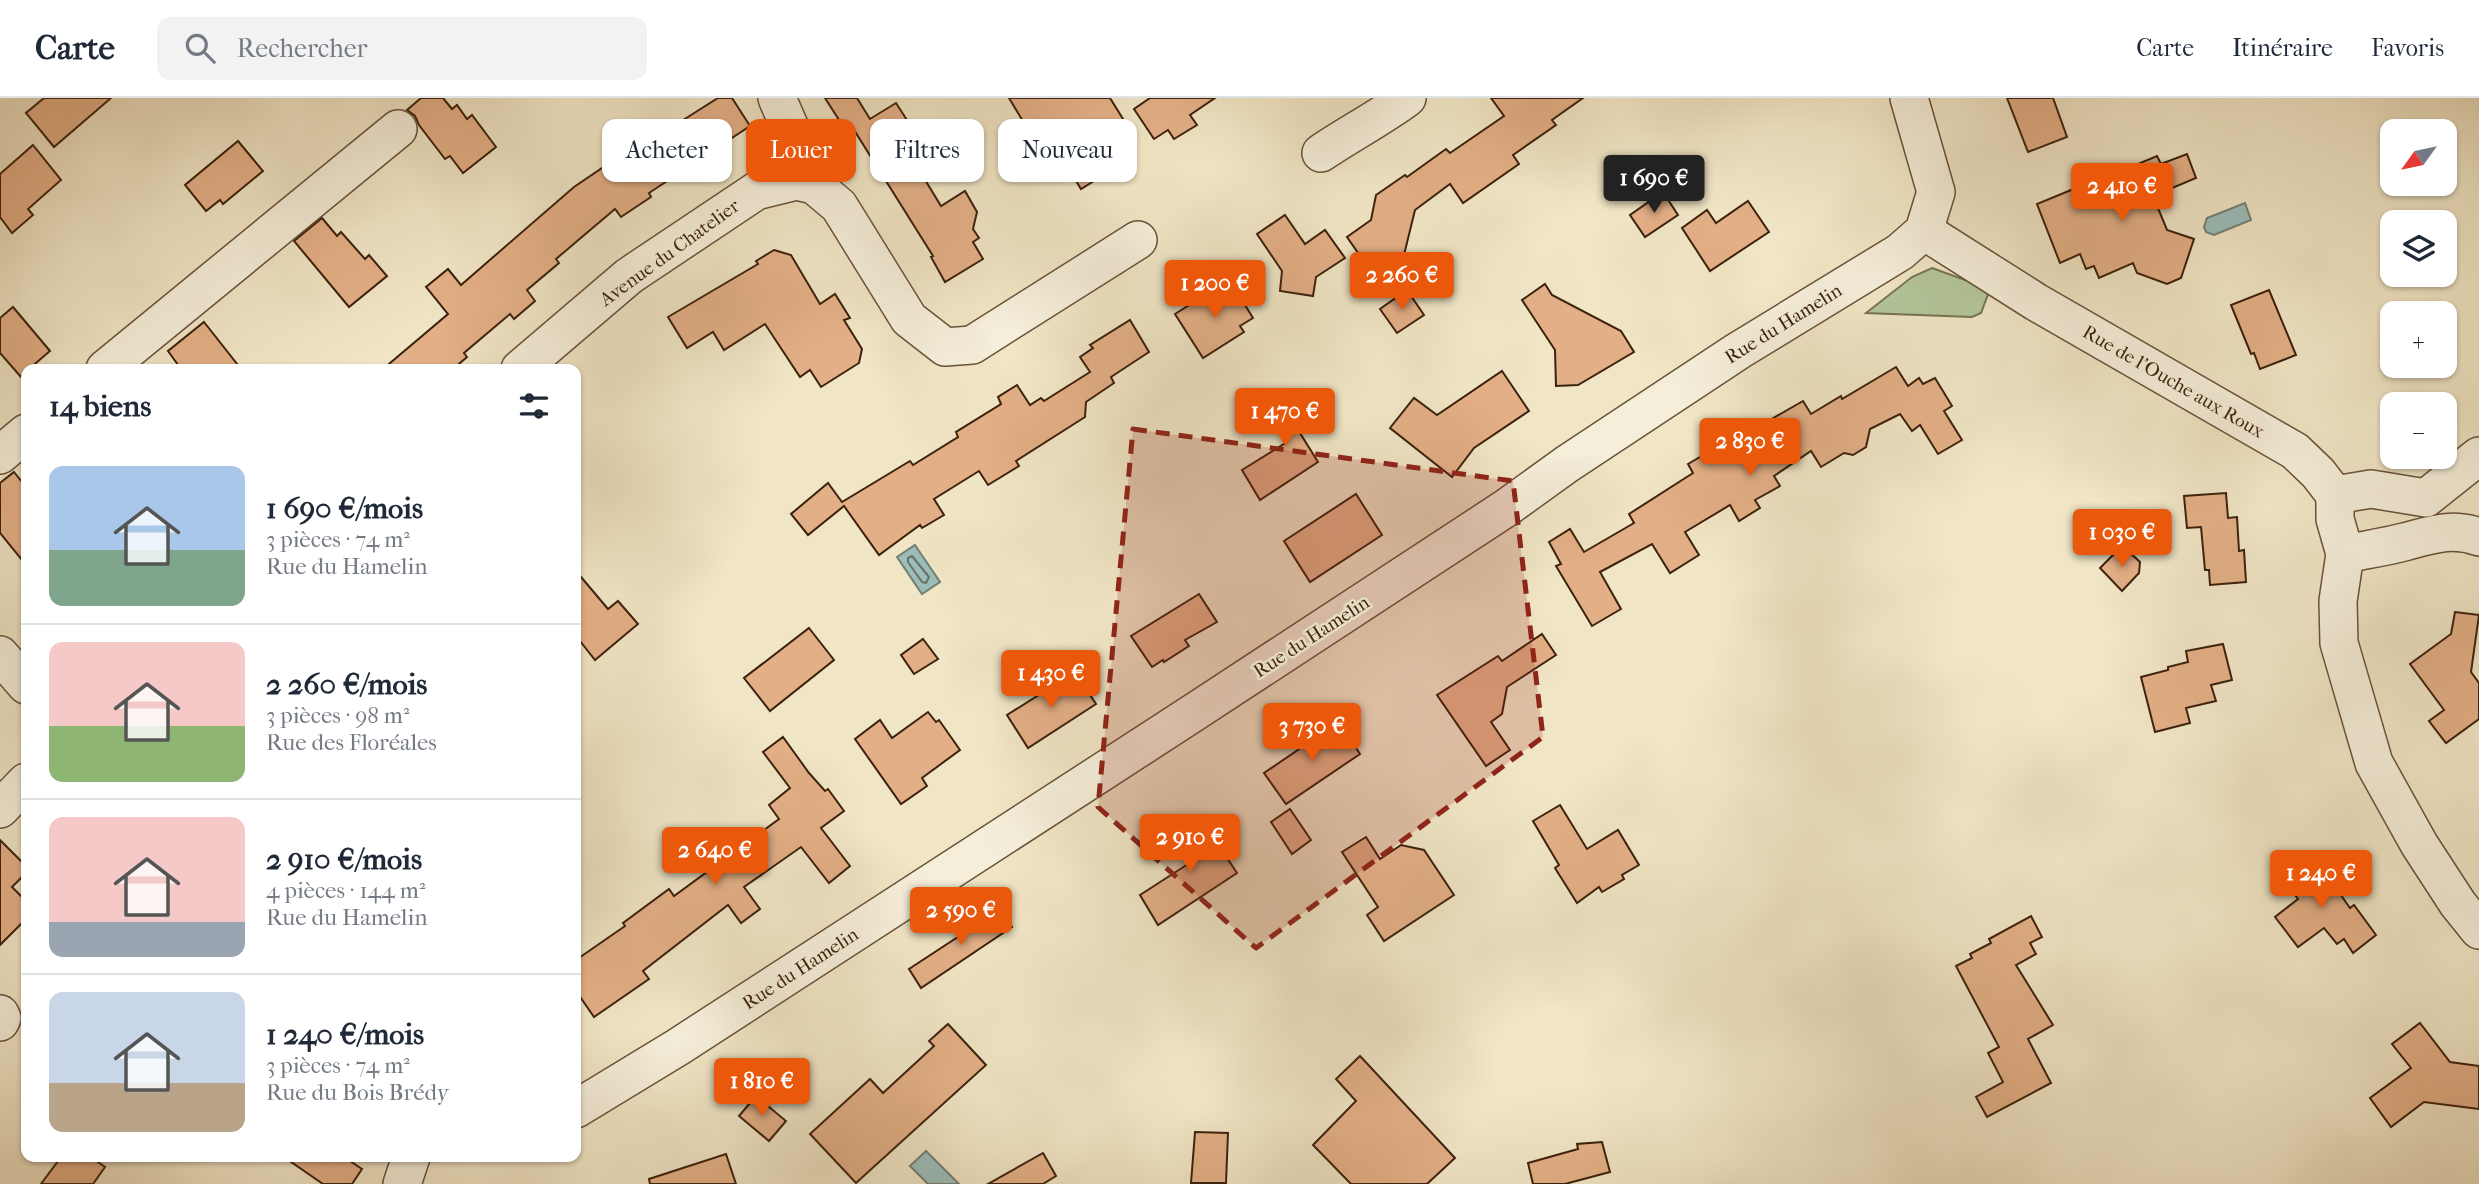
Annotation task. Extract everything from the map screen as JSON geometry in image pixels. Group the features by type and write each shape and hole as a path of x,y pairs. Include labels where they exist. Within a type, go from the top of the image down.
{"street":[{"path":"778,98 786,119"},
{"path":"1321,153 1383,116 1407,98"},
{"path":"1909,98 1936,192 1924,231"},
{"path":"111,364 398,129"},
{"name":"Avenue du Chatelier","path":"526,364 629,276 756,191 792,182"},
{"path":"800,182 814,185 839,206 909,319 945,347 972,345 1138,240"},
{"name":"Rue de l'Ouche aux Roux","path":"1924,231 2036,302 2295,451 2318,472 2335,495"},
{"name":"Rue du Hamelin","path":"581,1106 678,1047 1193,713 1727,359 1900,252 1924,231"},
{"path":"0,455 21,437"},
{"path":"2479,456 2426,498 2371,489 2335,495 2335,519 2345,554 2338,601 2339,643 2374,763 2419,844 2458,904 2479,930"},
{"path":"2345,554 2403,542 2435,532 2469,533 2479,537"},
{"path":"0,655 21,679"},
{"path":"0,809 21,787"},
{"path":"0,1014 0,1023"},
{"path":"402,1184 409,1162"}],"highlighted area":[{"path":"1133,429 1513,481 1543,737 1256,948 1098,807"}],"green space":[{"path":"1932,268 1990,289 1981,313 1972,317 1866,313 1912,277"}],"water":[{"path":"2245,203 2251,220 2214,235 2206,232 2204,227 2207,218"},
{"path":"915,545 940,582 922,594 897,557"},
{"path":"926,1151 959,1184 928,1184 910,1166"}],"building":[{"path":"44,98 111,98 54,147 26,113"},
{"path":"421,98 443,98 452,109 457,105 467,119 472,115 496,147 463,173 450,156 445,159 415,116 407,110"},
{"path":"718,98 732,98 746,120 746,129 732,138 732,119 685,119"},
{"path":"825,98 857,98 870,119 870,156 856,133 856,119 838,119"},
{"path":"1009,98 1110,98 1123,119 1022,119"},
{"path":"1150,98 1215,98 1190,115 1197,125 1174,139 1168,130 1154,139 1134,109"},
{"path":"1491,98 1583,98 1552,120 1556,125 1513,155 1519,164 1463,203 1450,184 1415,210 1404,255 1374,276 1347,237 1371,220 1376,195 1446,149 1450,153 1504,116"},
{"path":"2007,98 2053,98 2067,137 2028,152"},
{"path":"896,103 906,119 870,119"},
{"path":"238,141 263,171 223,204 220,200 206,211 185,185"},
{"path":"33,145 61,180 28,209 33,215 12,233 0,217 0,174"},
{"path":"2187,154 2196,178 2153,196 2167,230 2194,239 2181,278 2167,284 2137,273 2133,263 2099,278 2094,266 2086,269 2080,254 2060,263 2037,204 2076,188 2077,193 2135,171 2133,166 2157,156 2161,164"},
{"path":"602,168 602,182 666,182 649,193 651,197 621,217 615,209 556,259 559,263 527,290 535,301 514,319 510,314 464,353 467,357 459,364 389,364 448,314 426,287 448,269 461,285 574,187"},
{"path":"887,182 926,182 941,206 965,191 977,212 973,229 979,238 973,242 983,259 945,282 931,257 933,256"},
{"path":"1077,182 1092,182 1081,189"},
{"path":"1663,192 1678,215 1645,237 1630,215"},
{"path":"1748,201 1769,232 1710,271 1682,228 1707,210 1716,223"},
{"path":"1285,215 1305,244 1325,230 1345,258 1316,277 1313,296 1280,291 1282,271 1257,234"},
{"path":"322,218 337,236 341,232 365,259 369,255 387,276 349,307 294,241"},
{"path":"774,250 791,255 820,304 835,294 850,318 844,320 862,349 859,363 821,387 810,370 800,377 765,324 724,350 713,332 687,348 668,317 758,264 756,261"},
{"path":"1232,284 1253,318 1240,326 1244,332 1203,358 1175,314 1213,290 1216,294"},
{"path":"1545,284 1552,295 1621,331 1634,352 1578,385 1556,386 1555,350 1522,300"},
{"path":"1407,290 1424,315 1397,333 1380,309"},
{"path":"2269,290 2296,355 2260,369 2231,305"},
{"path":"13,307 50,351 35,364 21,364 21,377 0,353 0,318"},
{"path":"1130,320 1149,352 1111,377 1114,383 1086,402 1085,417 1016,461 1019,466 988,485 979,471 934,499 944,515 922,528 920,525 879,555 844,506 808,535 791,514 828,483 842,502 910,461 913,465 958,437 956,432 1001,404 998,397 1017,385 1030,405 1041,398 1044,401 1090,372 1080,357 1093,348 1090,345"},
{"path":"204,322 237,364 177,364 168,351"},
{"path":"1896,367 1908,386 1919,378 1923,384 1935,378 1952,406 1944,411 1962,440 1938,454 1920,425 1912,431 1900,414 1870,429 1866,447 1853,455 1844,453 1821,467 1811,451 1774,476 1780,486 1755,500 1760,508 1739,521 1730,505 1685,532 1699,555 1670,573 1652,544 1600,572 1621,609 1592,626 1556,566 1561,564 1549,542 1570,529 1584,552 1634,523 1629,514 1693,473 1688,464 1759,422 1761,425 1803,401 1811,414"},
{"path":"1502,371 1529,411 1474,448 1452,477 1390,428 1414,398 1437,415"},
{"path":"1300,391 1318,422 1300,433 1318,462 1260,500 1242,470 1287,442 1268,411"},
{"path":"14,472 21,481 21,559 0,533 0,483"},
{"path":"2226,493 2228,518 2237,517 2239,551 2244,550 2246,582 2210,585 2209,570 2205,570 2201,527 2187,528 2184,496"},
{"path":"1356,494 1382,535 1310,582 1284,541"},
{"path":"2117,551 2128,551 2140,562 2139,573 2122,591 2100,568"},
{"path":"581,577 608,609 618,601 638,624 595,660 581,642"},
{"path":"1199,594 1217,622 1185,640 1189,646 1152,667 1131,636"},
{"path":"2455,612 2479,615 2471,672 2479,683 2479,719 2446,743 2429,721 2444,710 2410,664 2451,634"},
{"path":"809,628 834,660 770,711 744,678"},
{"path":"1542,634 1556,655 1507,687 1502,714 1491,722 1510,750 1486,766 1437,695 1498,656 1502,661"},
{"path":"923,639 938,659 914,674 901,655"},
{"path":"2223,644 2232,680 2211,685 2216,701 2186,708 2190,723 2155,732 2141,677 2188,662 2186,651"},
{"path":"1075,672 1096,704 1028,748 1007,715"},
{"path":"928,712 936,722 939,720 960,750 922,778 927,786 901,804 855,739 880,720 892,738"},
{"path":"1339,722 1360,754 1286,804 1264,773"},
{"path":"783,737 809,773 825,791 828,789 844,811 821,828 850,866 829,883 801,847 744,887 760,909 741,923 728,905 643,971 649,979 594,1017 581,998 581,957 625,926 623,923 669,889 674,896 779,819 769,805 790,788 763,752"},
{"path":"1560,805 1587,849 1618,830 1639,865 1622,875 1624,879 1602,892 1599,887 1577,903 1555,868 1559,865 1533,821"},
{"path":"1290,809 1311,840 1292,854 1271,822"},
{"path":"1201,819 1237,873 1158,925 1140,895 1188,864 1172,839"},
{"path":"1366,837 1380,859 1401,845 1424,850 1454,895 1384,941 1367,915 1378,907 1342,852"},
{"path":"0,840 21,861 21,878 12,887 21,896 21,924 0,945"},
{"path":"2308,856 2325,880 2329,878 2350,908 2354,905 2376,935 2353,953 2344,939 2337,944 2324,928 2298,947 2275,917 2298,899 2281,876"},
{"path":"1000,907 1012,927 921,988 909,969 973,927 971,924"},
{"path":"2031,916 2042,937 2030,943 2036,954 2016,965 2053,1025 2028,1039 2051,1083 1987,1117 1976,1097 2003,1082 1988,1053 1999,1047 1956,966 1972,958 1970,954 1991,943 1989,939"},
{"path":"2420,1023 2450,1062 2479,1066 2479,1109 2424,1102 2391,1127 2370,1098 2411,1068 2392,1044"},
{"path":"948,1024 986,1065 856,1183 810,1134 870,1079 883,1093 934,1046 929,1041"},
{"path":"1360,1056 1455,1158 1427,1184 1351,1184 1313,1145 1356,1101 1336,1079"},
{"path":"756,1096 786,1121 769,1141 739,1116"},
{"path":"1195,1132 1228,1133 1226,1183 1191,1183"},
{"path":"1602,1142 1610,1172 1565,1184 1533,1184 1528,1163 1578,1149 1577,1144"},
{"path":"1043,1153 1056,1176 1043,1184 988,1184"},
{"path":"726,1154 736,1184 650,1184 649,1179"},
{"path":"57,1162 98,1162 105,1167 93,1184 41,1184"},
{"path":"291,1162 352,1162 362,1169 352,1184 323,1184"}]}
